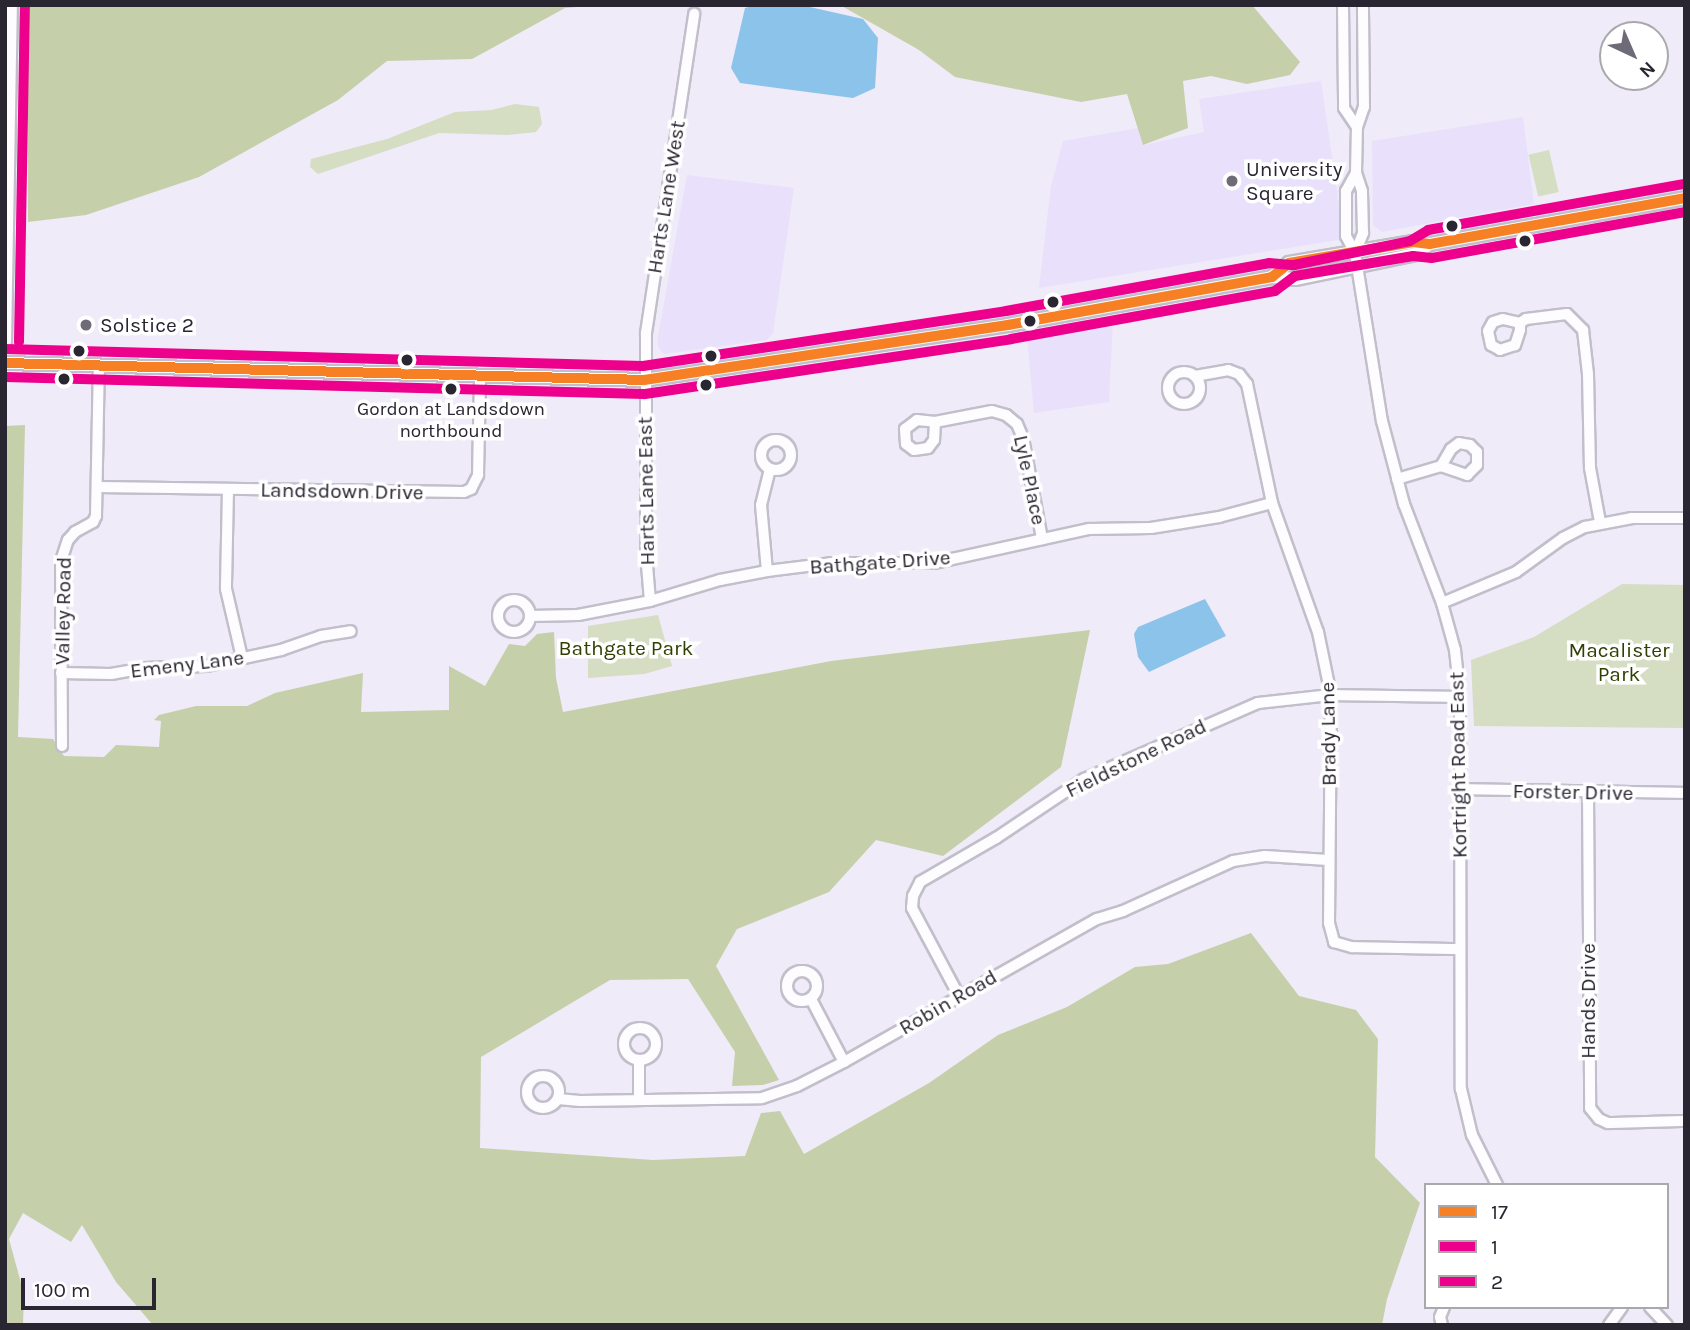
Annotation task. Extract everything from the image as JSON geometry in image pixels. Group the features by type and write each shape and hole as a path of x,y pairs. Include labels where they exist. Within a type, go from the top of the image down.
{"main road":[{"path":"5,342 11,5"},
{"path":"1272,277 1289,264 1413,242 1430,244 1685,198"},
{"path":"5,363 645,380 1008,325 1272,277 1295,279 1416,254 1430,244"}],"street":[{"path":"1343,5 1343,108 1357,127"},
{"path":"1355,253 1363,233 1362,191 1356,173 1357,127 1364,107 1363,5"},
{"name":"Harts Lane West","path":"645,380 646,333 659,232 694,14"},
{"path":"1355,253 1346,236 1346,191 1356,173"},
{"name":"Kortright Road East","path":"1355,253 1382,421 1397,479 1442,603 1455,650 1460,697 1461,1089 1472,1135 1496,1183"},
{"path":"1520,323 1526,319 1567,314 1583,330 1588,374 1590,468 1600,522"},
{"name":"Valley Road","path":"62,746 63,549 75,532 93,522 98,487 99,366"},
{"name":"Brady Lane","path":"1195,376 1228,370 1244,380 1272,503 1318,632 1331,695 1328,860 1329,923 1334,942 1352,947 1460,949"},
{"name":"Landsdown Drive","path":"98,487 458,493 471,489 478,475 480,376"},
{"name":"Harts Lane East","path":"645,380 646,554 650,601"},
{"name":"Lyle Place","path":"935,422 992,411 1006,415 1017,424 1023,438 1042,539"},
{"path":"1397,479 1441,466"},
{"path":"767,571 761,505 770,469"},
{"path":"228,490 226,589 242,658"},
{"name":"Bathgate Drive","path":"530,616 578,615 650,601 720,580 767,571 831,563 934,563 1089,529 1151,528 1219,517 1272,503"},
{"path":"1442,603 1504,578 1563,538 1600,522 1685,519"},
{"name":"Emeny Lane","path":"61,673 111,674 145,668 190,668 281,650 321,636 351,631"},
{"name":"Fieldstone Road","path":"959,996 912,908 913,896 920,882 996,838 1084,779 1258,703 1331,695 1460,697"},
{"name":"Forster Drive","path":"1460,789 1685,793"},
{"name":"Hands Drive","path":"1588,793 1591,1108 1599,1119 1608,1123 1685,1121"},
{"name":"Robin Road","path":"558,1099 762,1098 797,1086 844,1062 1097,919 1123,911 1233,861 1265,856 1328,860"},
{"path":"811,999 844,1062"},
{"path":"639,1060 639,1099"},
{"path":"1609,1325 1621,1309"},
{"path":"1652,1309 1667,1325"}],"shaded area":[{"path":"1321,81 1344,239 1039,288 1051,186 1063,141 1138,128 1144,145 1204,132 1199,99"},
{"path":"1523,117 1534,204 1382,232 1373,225 1372,141"},
{"path":"687,175 794,188 773,333 767,340 664,354 660,350 657,342"},
{"path":"1113,321 1109,402 1034,413 1027,336"}],"green space":[{"path":"28,5 600,5 565,8 472,59 387,61 338,100 199,177 86,215 28,222"},
{"path":"840,5 1252,5 1300,62 1290,75 1247,84 1211,76 1183,81 1188,128 1143,145 1127,94 1081,102 955,77 919,50"},
{"path":"515,104 539,107 542,124 536,132 508,135 439,133 318,174 310,167 311,159 387,139 455,112 492,110"},
{"path":"1549,150 1559,192 1538,197 1529,155"},
{"path":"25,425 18,737 53,739 64,756 104,757 116,745 159,747 161,721 154,720 159,715 196,706 247,706 275,693 363,673 361,712 449,710 449,666 485,686 509,644 525,646 537,634 554,632 556,678 563,712 831,661 1090,630 1061,767 943,856 876,840 829,892 737,929 716,966 779,1080 763,1085 732,1086 735,1052 688,979 610,980 481,1057 480,1148 653,1160 745,1156 761,1113 780,1111 804,1154 929,1083 998,1035 1067,1007 1135,967 1168,964 1251,933 1299,996 1356,1010 1378,1039 1375,1157 1420,1203 1387,1299 1382,1325 153,1325 116,1282 82,1225 71,1242 23,1213 9,1239 24,1294 23,1325 5,1325 5,426"},
{"name":"Macalister Park","path":"1622,584 1685,585 1685,728 1474,726 1471,660 1534,637"},
{"name":"Bathgate Park","path":"658,615 672,666 644,674 588,678 588,626"}],"water":[{"path":"756,5 801,5 863,19 878,38 875,88 853,98 740,83 731,68 745,8"},
{"path":"1205,599 1226,636 1149,672 1138,657 1134,634 1138,627"}],"transit line":[{"name":"1","path":"19,342 25,5"},
{"name":"2","path":"5,349 643,366 1006,311 1269,263 1294,265 1410,241 1428,230 1683,184"},
{"name":"17","path":"5,363 644,380 1008,325 1272,277 1289,263 1413,242 1430,244 1685,198"},
{"name":"1","path":"5,377 645,394 1011,339 1275,291 1295,276 1413,256 1432,258 1685,212"}],"place":[{"name":"University Square","path":"1232,181"},
{"name":"Solstice 2","path":"86,325"},
{"name":"Gordon at Landsdown northbound","path":"451,389"}]}
